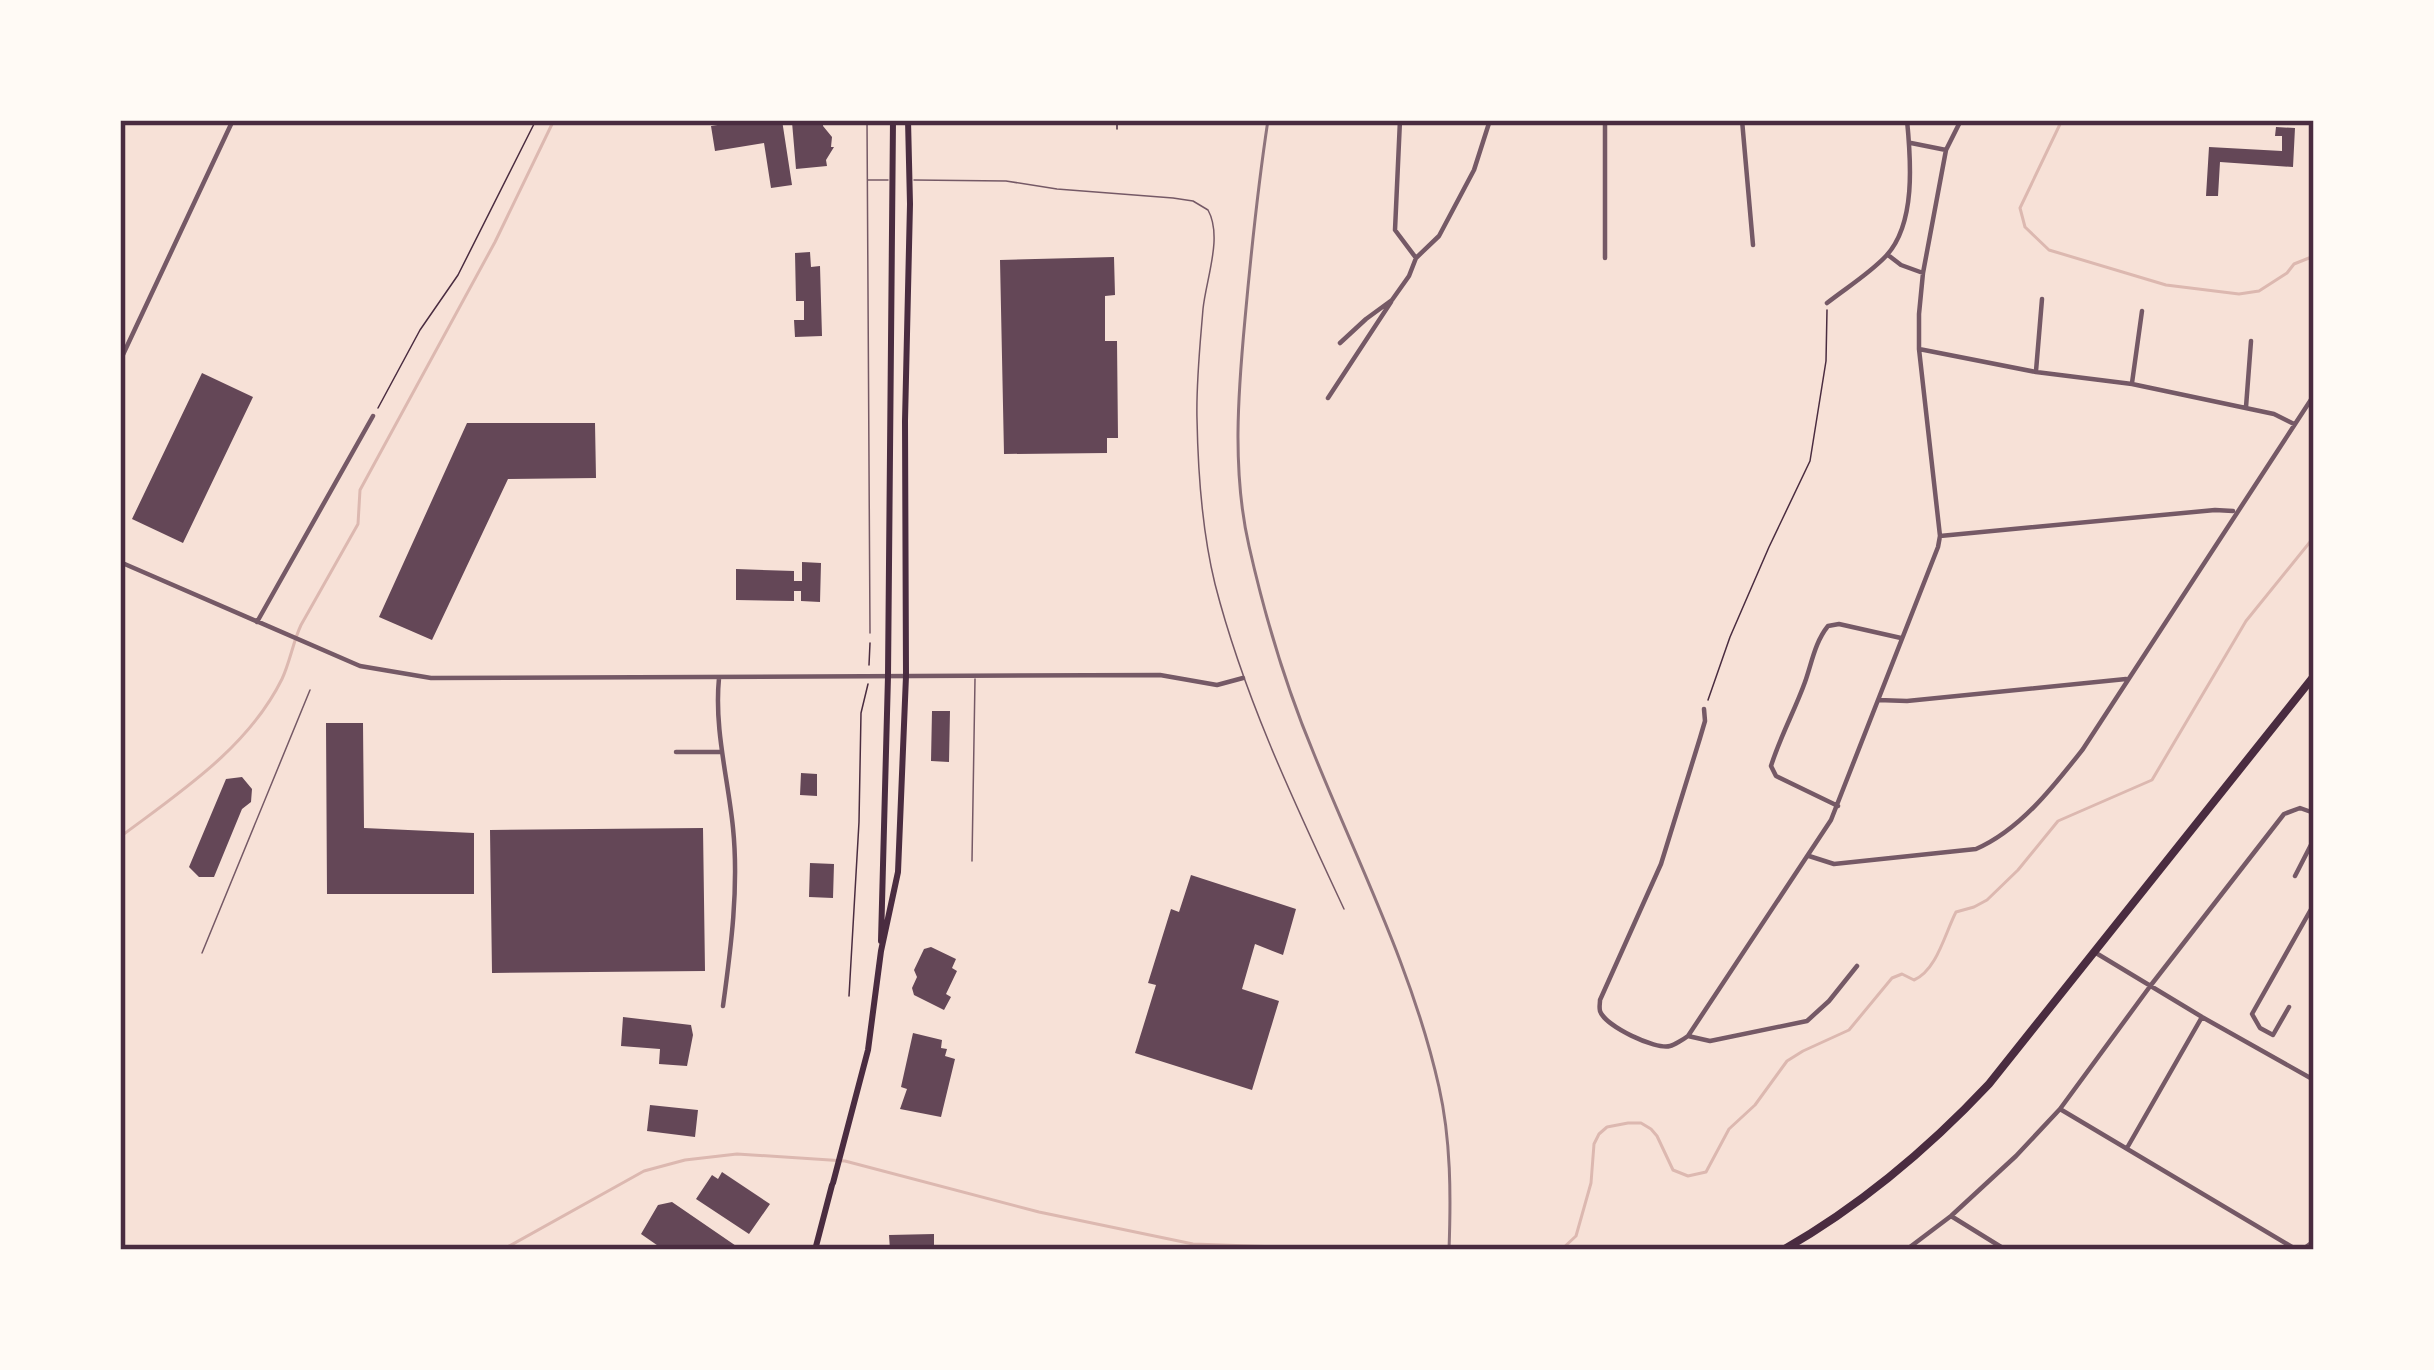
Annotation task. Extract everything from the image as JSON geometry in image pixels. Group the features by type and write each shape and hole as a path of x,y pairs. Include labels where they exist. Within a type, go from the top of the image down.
{"main road":[{"path":"881,951 892,120"},
{"path":"815,1250 868,1050 881,951 898,872 906,676 908,120"},
{"path":"1783,1250 1864,1196 1948,1128 1989,1084 2314,676"}],"street":[{"path":"120,361 232,120"},
{"path":"1400,120 1395,230 1416,258"},
{"path":"1328,398 1409,277 1416,258 1439,236 1455,209 1490,120"},
{"path":"1605,120 1605,257"},
{"path":"1742,120 1753,245"},
{"path":"1827,303 1888,255 1902,229 1907,203 1907,120"},
{"path":"1704,709 1705,721 1661,864 1600,1000 1604,1017 1654,1046 1672,1046 1688,1036 1838,806 1934,561 1940,536 1918,349 1922,273 1946,150 1961,120"},
{"path":"1909,142 1946,150"},
{"path":"1888,255 1901,266 1922,273"},
{"path":"2036,372 2042,299"},
{"path":"1340,343 1392,300"},
{"path":"2132,384 2142,311"},
{"path":"2246,409 2251,341"},
{"path":"1918,349 2036,372 2132,384 2274,414 2295,424"},
{"path":"1809,856 1834,864 1976,849 2021,818 2083,749 2314,395"},
{"path":"257,622 373,416"},
{"path":"1940,536 2215,510 2236,512"},
{"path":"120,562 360,666 431,678 1160,674 1216,685 1243,678"},
{"path":"1838,806 1776,776 1771,766 1775,754 1828,626 1839,624 1900,638"},
{"path":"719,678 721,752 735,863 723,1006"},
{"path":"1878,700 2126,680"},
{"path":"676,752 721,752"},
{"path":"1906,1250 1951,1216 2060,1109 2284,814 2300,808 2314,813"},
{"path":"2295,876 2314,839"},
{"path":"2289,1007 2273,1035 2260,1028 2252,1014 2314,904"},
{"path":"2095,952 2314,1080"},
{"path":"1688,1036 1710,1041 1807,1022 1857,966"},
{"path":"2126,1150 2202,1017"},
{"path":"2060,1109 2300,1250 2314,1241"},
{"path":"1951,1216 2006,1250"}],"lane":[{"path":"867,120 870,633"},
{"path":"868,180 892,180"},
{"path":"909,180 1006,181 1193,201 1208,210 1214,229 1197,397 1198,465 1214,580 1243,678 1344,909"},
{"path":"972,861 975,675"},
{"path":"202,953 310,690"}],"path":[{"path":"373,416 420,330 458,275 536,120"},
{"path":"1117,129 1118,120"},
{"path":"1704,709 1769,547 1810,461 1822,395 1827,303"},
{"path":"869,658 870,633"},
{"path":"849,996 861,712 866,695"}],"building":[{"path":"782,120 792,185 771,188 764,143 715,151 711,126"},
{"path":"823,120 834,147 827,166 796,169 792,122"},
{"path":"2276,127 2295,128 2293,167 2220,162 2218,196 2206,196 2209,147 2282,151 2282,136 2275,136"},
{"path":"810,252 811,267 820,266 822,336 795,337 794,320 804,320 804,301 796,301 795,253"},
{"path":"1114,257 1115,295 1105,296 1105,341 1117,341 1118,438 1107,438 1107,453 1004,454 1000,260"},
{"path":"202,373 253,397 183,543 132,519"},
{"path":"467,423 595,423 596,478 508,479 432,640 379,617"},
{"path":"802,562 821,563 820,602 801,601 801,591 794,591 794,601 736,600 736,569 794,571 794,581 802,581"},
{"path":"932,711 950,711 949,762 931,761"},
{"path":"326,723 363,723 364,828 474,833 474,894 327,894"},
{"path":"801,773 817,774 817,796 800,795"},
{"path":"242,777 252,789 251,802 242,809 214,877 199,877 189,867 226,779"},
{"path":"703,828 705,971 492,973 490,830"},
{"path":"810,863 834,864 833,898 809,897"},
{"path":"1191,875 1296,909 1283,955 1255,944 1242,989 1279,1001 1252,1090 1135,1053 1156,985 1148,983 1171,909 1179,912"},
{"path":"931,947 956,959 952,968 957,971 946,994 951,997 944,1010 914,995 912,988 917,977 914,970 924,949"},
{"path":"623,1017 691,1025 687,1066 659,1064 660,1049 621,1046"},
{"path":"913,1033 942,1040 945,1056 955,1059 941,1117 900,1109"},
{"path":"650,1105 698,1110 695,1137 647,1131"},
{"path":"722,1172 770,1204 749,1234 696,1199 712,1175 718,1179"},
{"path":"672,1202 742,1250 664,1250 641,1234 658,1205"},
{"path":"934,1234 934,1250 890,1250 889,1235"}],"waterway":[{"path":"120,837 211,767 268,704 301,625 358,524 360,490 495,242 554,120"},
{"path":"2062,120 2020,208 2025,227 2049,250 2166,285 2239,294 2259,291 2294,264 2314,256"},
{"path":"1561,1250 1576,1236 1591,1183 1594,1144 1607,1127 1641,1123 1657,1136 1673,1170 1688,1176 1706,1172 1729,1129 1755,1105 1787,1061 1849,1030 1892,978 1902,974 1914,980 1922,975 1956,912 1987,900 2058,821 2152,780 2246,621 2314,537"},
{"path":"502,1250 644,1171 737,1154 845,1161 1039,1212 1193,1244 1362,1250"}],"railway":[{"path":"1268,120 1240,376 1238,461 1244,518 1262,599 1294,703 1400,959 1428,1044 1446,1127 1449,1250"}]}
